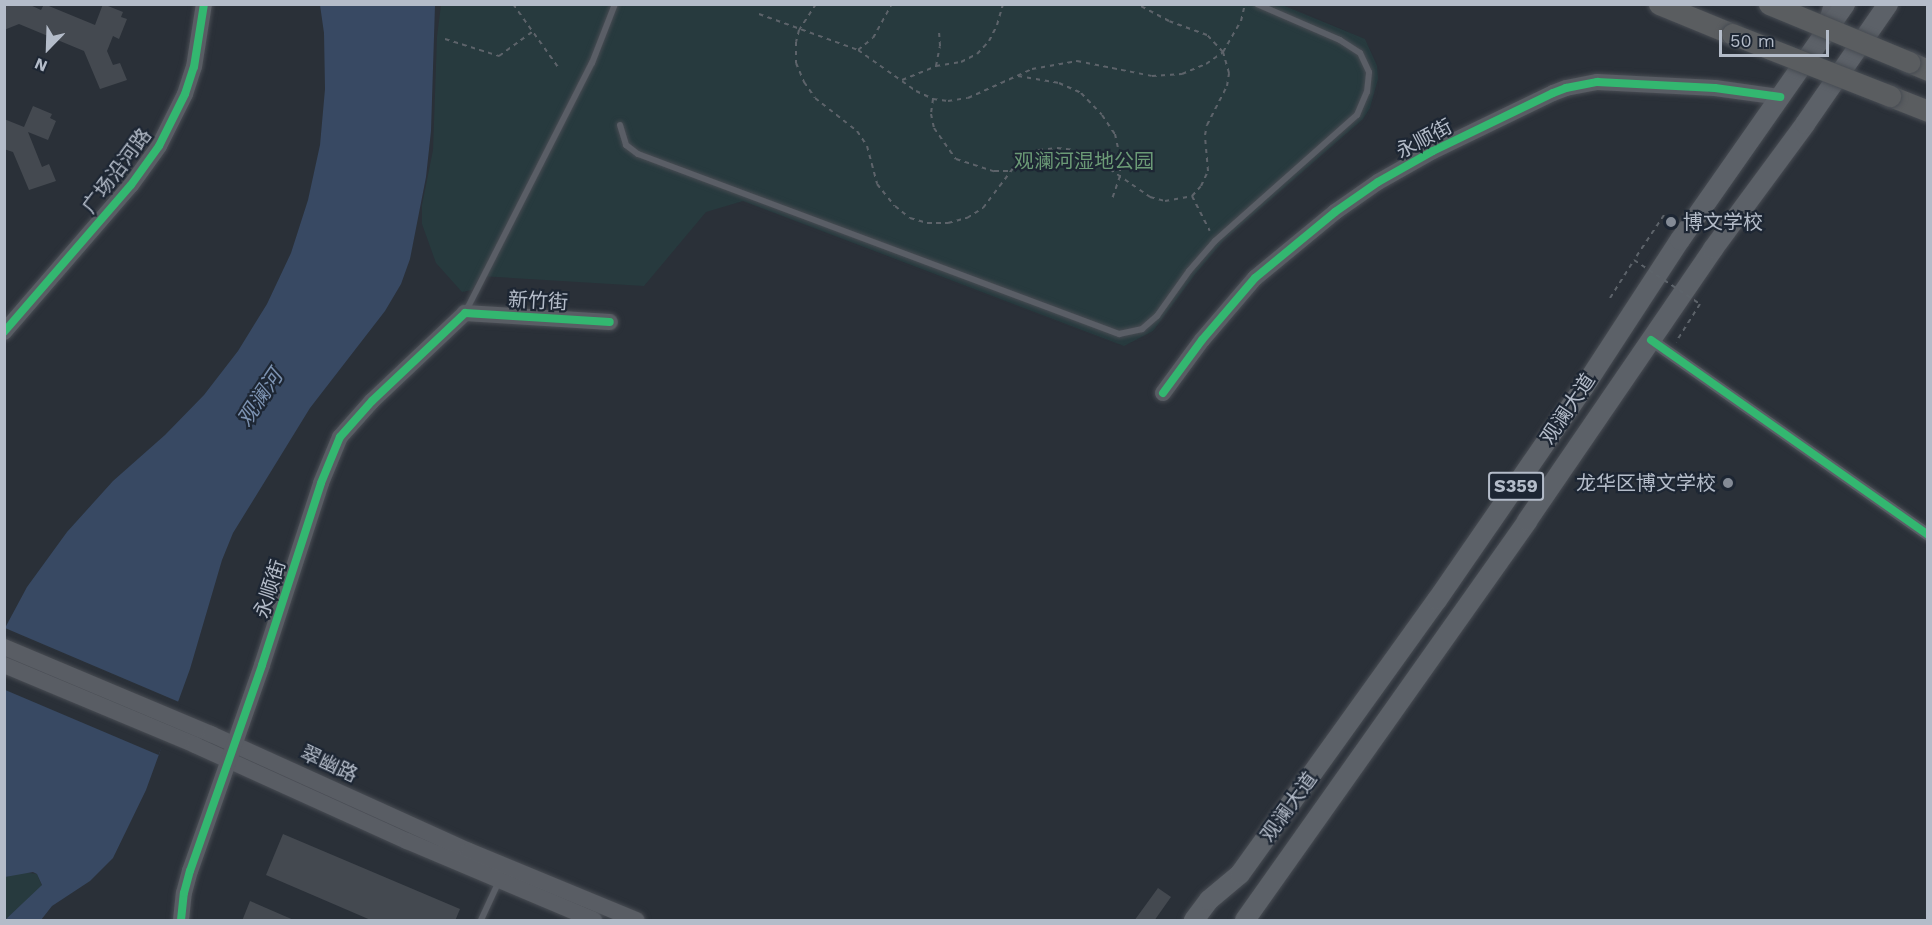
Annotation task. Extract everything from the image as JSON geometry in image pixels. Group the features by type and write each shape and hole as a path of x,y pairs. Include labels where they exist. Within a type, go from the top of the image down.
{"highway":[{"path":"1659,4 1928,111"},
{"path":"1769,4 1918,66"}],"main road":[{"name":"观澜大道","path":"1194,921 1209,900 1240,874 1396,657 1504,504 1680,240 1845,4"},
{"name":"观澜大道","path":"1245,921 1888,4"}],"street":[{"name":"广场沿河路","path":"4,332 131,185 159,146 185,94 194,67 204,4"},
{"path":"1807,58 1830,4"},
{"name":"永顺街","path":"1163,393 1202,340 1255,278 1306,235 1378,182 1433,151 1543,98 1566,88 1597,82 1715,88 1780,97"},
{"name":"新竹街","path":"465,313 610,322"},
{"name":"永顺街","path":"181,921 184,893 321,483 340,437 372,401 465,313"},
{"path":"1651,340 1928,534"},
{"name":"翠幽路","path":"4,647 204,740 636,921"},
{"name":"翠幽路","path":"4,665 204,740"},
{"name":"翠幽路","path":"232,752 500,881 594,921"}],"lane":[{"path":"465,313 592,63 615,4"},
{"path":"620,125 626,145 638,154 1119,334 1142,329 1157,316 1215,240 1357,115 1367,92 1369,72 1360,53 1340,40 1257,4"},
{"path":"481,921 500,881"}],"path":[{"path":"513,4 558,67"},
{"path":"816,4 799,30 796,63 804,82 815,98 845,119 857,131 867,146 877,184 895,206 910,218 927,223 948,223 967,218 983,208 1020,159 1039,150 1057,148 1075,150 1095,159 1150,197 1165,201 1192,196 1201,186 1208,171 1205,135 1212,113 1227,86 1229,73 1222,52 1207,35 1168,21 1137,4"},
{"path":"858,50 873,38 892,4"},
{"path":"902,81 936,66 961,62 976,54 989,41 997,25 1003,4"},
{"path":"759,14 858,50 902,81 933,99 948,101 968,98 1032,69 1077,61 1152,76 1182,74 1206,64 1222,52 1241,21 1245,4"},
{"path":"936,66 940,46 939,30"},
{"path":"445,39 499,56 532,32"},
{"path":"1016,75 1059,83 1081,93 1102,115 1115,134 1120,176 1112,199"},
{"path":"933,99 931,114 934,128 956,159 994,171 1010,171"},
{"path":"1192,196 1215,240"},
{"path":"1610,298 1664,215"},
{"path":"1634,260 1700,304 1676,342"}],"green space":[{"name":"观澜河湿地公园","path":"441,5 1282,5 1365,39 1377,66 1378,79 1370,108 1363,119 1224,240 1153,331 1124,346 743,201 706,212 644,286 480,276 472,290 462,292 436,263 422,224 422,205 433,150 437,37"},
{"path":"22,872 37,874 42,886 5,920 5,877"}],"water":[{"name":"观澜河","path":"320,5 435,5 431,131 426,177 410,259 401,284 385,311 310,408 233,533 222,560 190,669 146,790 113,858 90,881 52,906 41,920 5,920 42,885 37,874 33,872 5,877 5,628 27,587 67,532 113,481 165,435 204,395 238,351 267,304 291,253 308,200 320,145 325,89 324,33"}],"pier":[{"path":"5,628 181,703 159,755 4,689"}],"building":[{"path":"4,4 28,4 41,10 44,4 95,25 103,4 123,12 121,17 127,19 119,39 113,36 107,51 113,65 120,63 127,80 100,89 84,51 19,24 4,30"},
{"path":"33,106 52,114 50,118 56,121 48,140 28,132 42,167 49,164 56,181 29,190 13,152 4,149 4,119 24,127"},
{"path":"283,834 460,909 455,921 373,921 266,875"},
{"path":"1158,888 1171,897 1154,921 1134,921"},
{"path":"250,901 296,921 242,921"}],"cycle path":[{"path":"4,332 131,185 159,146 185,94 194,67 204,4"},
{"path":"1163,393 1202,340 1255,278 1335,212 1378,182 1433,151 1553,93 1597,82 1715,88 1780,97"},
{"path":"181,920 184,893 190,871 262,665 321,483 340,437 372,401 465,313 610,322"},
{"path":"1651,340 1928,535"}],"place":[{"name":"博文学校","path":"1671,222"},
{"name":"龙华区博文学校","path":"1728,483"}]}
